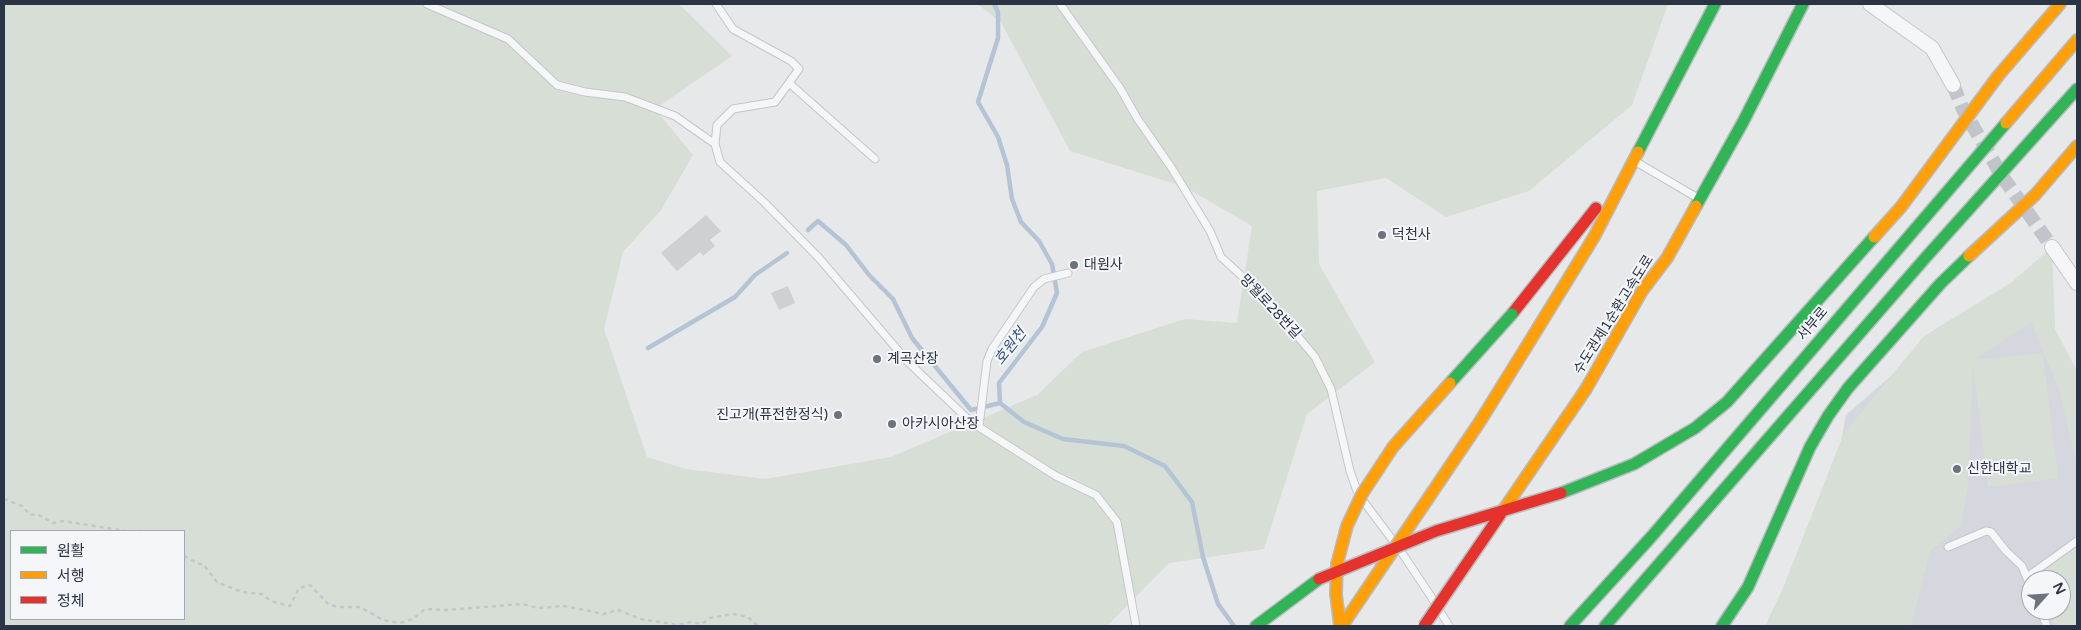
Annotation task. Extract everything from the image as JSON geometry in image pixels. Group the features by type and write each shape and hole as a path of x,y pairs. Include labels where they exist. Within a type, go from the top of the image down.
{"highway":[{"path":"1341,626 1479,423 1547,310 1572,276 1715,4"},
{"name":"수도권제1순환고속도로","path":"1424,626 1586,389 1642,291 1667,258 1698,199 1743,122 1803,4"},
{"path":"1258,624 1319,579 1436,531 1561,493 1634,464 1687,433 1728,402 1900,207 1998,76 2060,4"},
{"name":"서부로","path":"1570,626 1652,536 2077,40"},
{"path":"1605,626 1927,256 2077,89"},
{"path":"1722,626 1748,587 1810,447 1828,416 1848,388 1941,283 2035,195 2077,146"},
{"path":"1341,626 1336,594 1338,564 1347,526 1362,494 1393,447 1512,314 1633,161"},
{"path":"1765,580 1794,486"}],"street":[{"path":"1870,4 1932,48 1953,85"},
{"path":"2052,247 2077,283"}],"lane":[{"path":"427,4 508,39 558,85 585,92 625,97 675,116 715,144"},
{"path":"716,4 733,29 791,61 799,69 775,102 733,109 717,125 715,144 720,162 819,258 908,362 971,422 1056,476 1096,495 1117,522 1136,626"},
{"name":"망월로28번길","path":"1060,4 1120,88 1137,118 1171,167 1210,231 1221,257 1265,297 1315,357 1330,389 1350,472 1359,495 1415,569 1449,626"},
{"path":"789,83 875,159"},
{"path":"1633,161 1698,199"},
{"path":"979,426 987,361 992,348 1034,286 1044,280 1068,273"},
{"path":"1948,547 1986,531 1991,532 2024,570"},
{"path":"2034,570 2077,540"}],"path":[{"path":"4,499 22,506 30,515 37,514 53,523 63,521 120,530"},
{"path":"185,557 199,564 203,564 209,575 217,582 242,592 262,594 271,601 290,606 299,588 310,585 328,604 338,607 360,607 383,620 400,623 413,619 425,609 446,610 522,604 538,608 564,606 604,614 618,610 641,619 678,625 690,622 702,624 710,618 734,614 748,617 758,626"}],"shaded area":[{"path":"4,4 679,4 732,56 655,109 693,155 661,210 623,252 604,329 647,457 686,469 765,479 891,457 1037,395 1082,352 1185,319 1237,323 1252,226 1185,187 1070,151 1001,22 977,4 1668,4 1632,105 1529,191 1446,217 1386,178 1317,191 1319,264 1375,362 1307,414 1264,549 1169,563 1107,626 4,626"},
{"name":"신한대학교","path":"2052,247 2055,329 2077,371 2077,467 2059,390 2031,322 1974,360 2043,353 2058,478 1988,487 1973,365 1968,489 1960,527 1930,551 1911,626 1765,626 1783,588 1844,433 1924,336 2012,282"},
{"name":"신한대학교","path":"2042,316 2077,381 2077,626 1800,626 1826,523 1846,415 1899,369"},
{"path":"2077,547 2077,626 2055,626 2052,620 2071,620 2071,570 2044,570"}],"building":[{"path":"706,215 721,231 710,240 715,246 703,256 700,252 677,271 661,253"},
{"path":"788,286 795,303 779,310 771,293"}],"waterway":[{"name":"호원천","path":"994,4 998,12 998,38 978,102 998,137 1007,165 1012,199 1021,222 1039,241 1052,264 1057,293 1042,327 999,383 1000,403 1024,422 1063,439 1124,446 1165,466 1192,502 1203,557 1218,604 1234,626"},
{"path":"808,230 818,221 846,245 869,275 893,299 912,338 971,410 1000,403"},
{"path":"648,348 735,297 755,275 787,253"}],"tunnel":[{"path":"1953,85 1963,109 2002,176 2052,247"}],"traffic: fast":[{"path":"1638,152 1715,4"},
{"path":"1696,206 1743,122 1803,4"},
{"path":"1605,626 1927,256 2077,89"},
{"path":"1570,626 1652,536 2006,123"},
{"path":"1561,493 1634,464 1695,428 1727,402 1874,237"},
{"path":"1722,626 1748,587 1810,447 1828,416 1848,388 1941,283 1969,256"},
{"path":"1450,383 1512,314"},
{"path":"1256,626 1319,579"}],"traffic: slow":[{"path":"1874,237 1901,207 1998,76 2060,4"},
{"path":"2006,123 2077,40"},
{"path":"1969,256 2035,195 2077,146"},
{"path":"1525,349 1594,237 1638,152"},
{"path":"1586,389 1642,291 1667,258 1696,206"},
{"path":"1342,626 1479,423 1525,349"},
{"path":"1340,626 1336,594 1337,564 1347,526 1362,494 1393,447 1450,383"},
{"path":"1500,515 1586,389"}],"traffic: jam":[{"path":"1512,314 1596,208"},
{"path":"1319,579 1436,531 1561,493"},
{"path":"1424,626 1500,515"}],"place":[{"name":"덕천사","path":"1382,235"},
{"name":"대원사","path":"1074,265"},
{"name":"계곡산장","path":"877,359"},
{"name":"진고개(퓨전한정식)","path":"838,415"},
{"name":"아카시아산장","path":"892,424"},
{"name":"신한대학교","path":"1957,469"}]}
